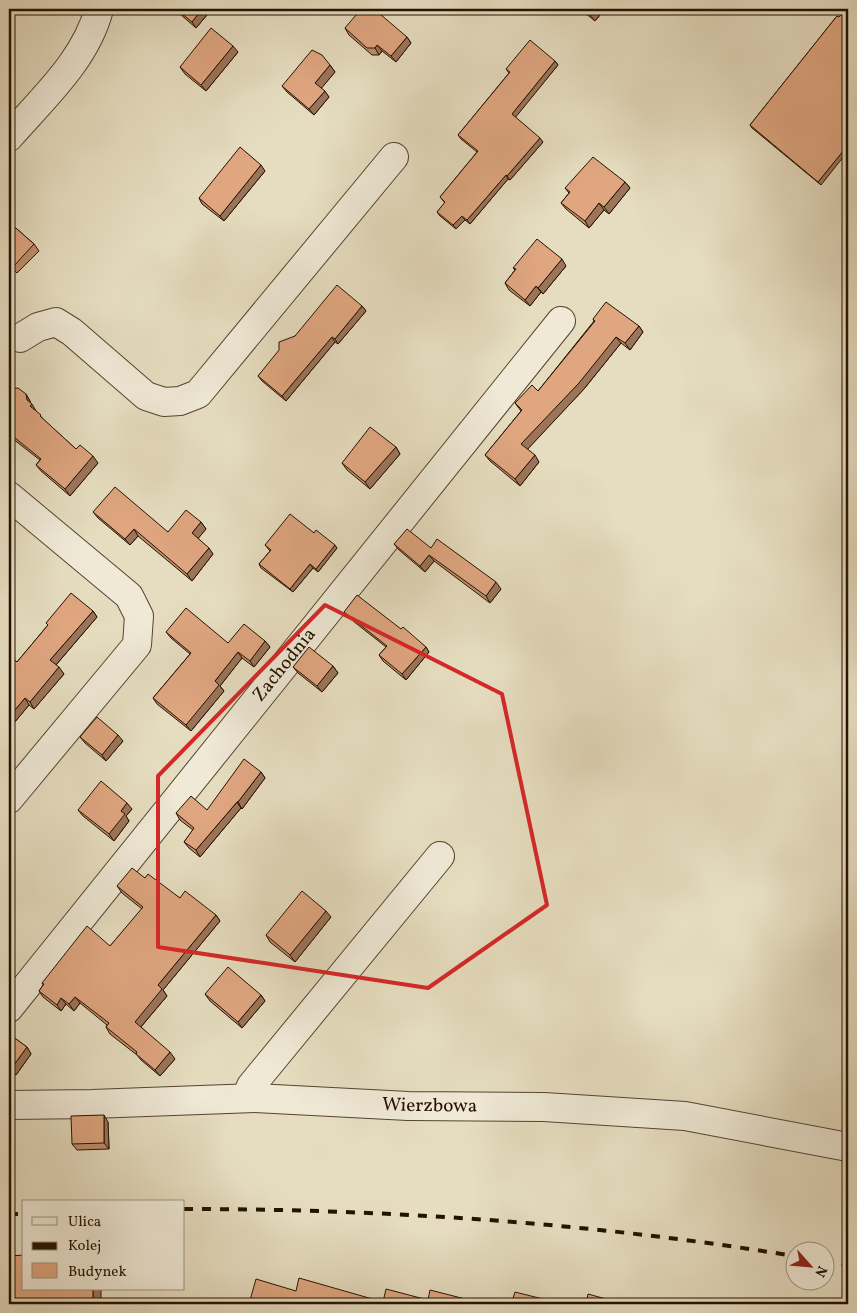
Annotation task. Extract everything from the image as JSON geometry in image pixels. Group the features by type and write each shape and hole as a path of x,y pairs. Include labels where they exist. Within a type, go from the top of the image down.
{"street":[{"path":"9,137 71,66 94,25 98,9"},
{"path":"12,340 38,327 56,322 72,332 146,396 164,402 180,401 198,394 394,157"},
{"name":"Zachodnia","path":"9,1008 560,321"},
{"path":"9,496 130,596 139,616 137,645 9,799"},
{"path":"246,1098 251,1086 440,856"},
{"name":"Wierzbowa","path":"9,1105 246,1098 408,1106 544,1107 684,1116 848,1147"}],"highlighted area":[{"path":"325,605 502,694 547,905 428,988 158,947 158,776"}],"building":[{"path":"176,9 202,9 192,22"},
{"path":"361,9 374,9 407,37 391,56 377,45 375,48 367,48 345,28"},
{"path":"583,9 595,9 590,15"},
{"path":"848,9 848,145 818,182 750,125 837,16 839,17"},
{"path":"211,28 233,46 201,85 180,67"},
{"path":"530,40 555,61 512,114 540,138 467,220 462,216 453,225 437,212 445,202 440,197 478,151 458,135 510,72 506,69"},
{"path":"312,50 322,55 330,65 315,83 325,91 309,109 282,86"},
{"path":"240,147 261,165 220,216 199,198"},
{"path":"593,157 625,182 604,207 599,203 585,221 561,203 570,192 565,188"},
{"path":"9,222 34,244 13,267 9,263"},
{"path":"537,239 562,259 538,288 536,286 525,300 505,283 516,269 513,268"},
{"path":"337,285 362,306 335,339 332,337 282,396 258,376 279,350 279,342 295,336"},
{"path":"606,302 639,326 625,343 616,337 579,383 521,444 535,455 515,479 485,455 522,410 515,403 532,385 538,391 595,321 593,319"},
{"path":"18,388 26,394 27,400 32,404 30,406 76,449 80,445 93,456 65,489 36,465 41,459 9,433 9,389"},
{"path":"370,427 396,447 365,482 342,463"},
{"path":"115,487 168,532 186,510 201,522 192,533 209,548 187,574 134,529 125,539 93,512"},
{"path":"290,514 314,533 316,530 335,545 316,569 310,564 290,589 259,564 271,550 265,545"},
{"path":"407,529 431,548 437,539 496,582 486,596 429,555 420,566 394,544"},
{"path":"71,593 93,611 50,660 59,667 30,702 25,698 9,717 10,656 17,662 48,625 46,623"},
{"path":"357,595 401,629 403,627 426,647 402,674 379,655 387,646 344,612"},
{"path":"186,608 228,643 244,624 265,641 250,661 238,652 215,681 219,685 186,725 153,698 191,653 166,632"},
{"path":"309,647 333,666 317,686 293,667"},
{"path":"97,717 118,735 102,755 80,737"},
{"path":"244,759 261,772 238,802 196,850 184,842 194,828 176,813 191,796 207,810"},
{"path":"101,781 127,803 121,811 125,814 109,834 78,810"},
{"path":"132,868 145,878 148,874 180,898 185,891 216,915 158,985 162,989 135,1022 170,1052 155,1070 136,1054 137,1052 106,1027 109,1023 75,997 69,1004 61,998 57,1005 39,991 44,984 42,983 87,926 110,946 143,907 117,886"},
{"path":"302,891 326,911 290,955 266,935"},
{"path":"228,967 261,995 238,1022 205,994"},
{"path":"9,1034 27,1047 11,1069 9,1067"},
{"path":"104,1115 104,1143 72,1144 71,1116"},
{"path":"22,1255 22,1290 93,1290 93,1303 9,1304 9,1256"},
{"path":"299,1278 383,1302 386,1289 428,1300 430,1290 485,1304 249,1304 256,1279 296,1291"},
{"path":"515,1292 563,1304 511,1304"},
{"path":"588,1294 624,1304 586,1304"}],"railway":[{"path":"185,1209 337,1212 490,1220 643,1235 784,1255"},
{"path":"9,1214 22,1214"},
{"path":"834,1263 848,1265"}]}
